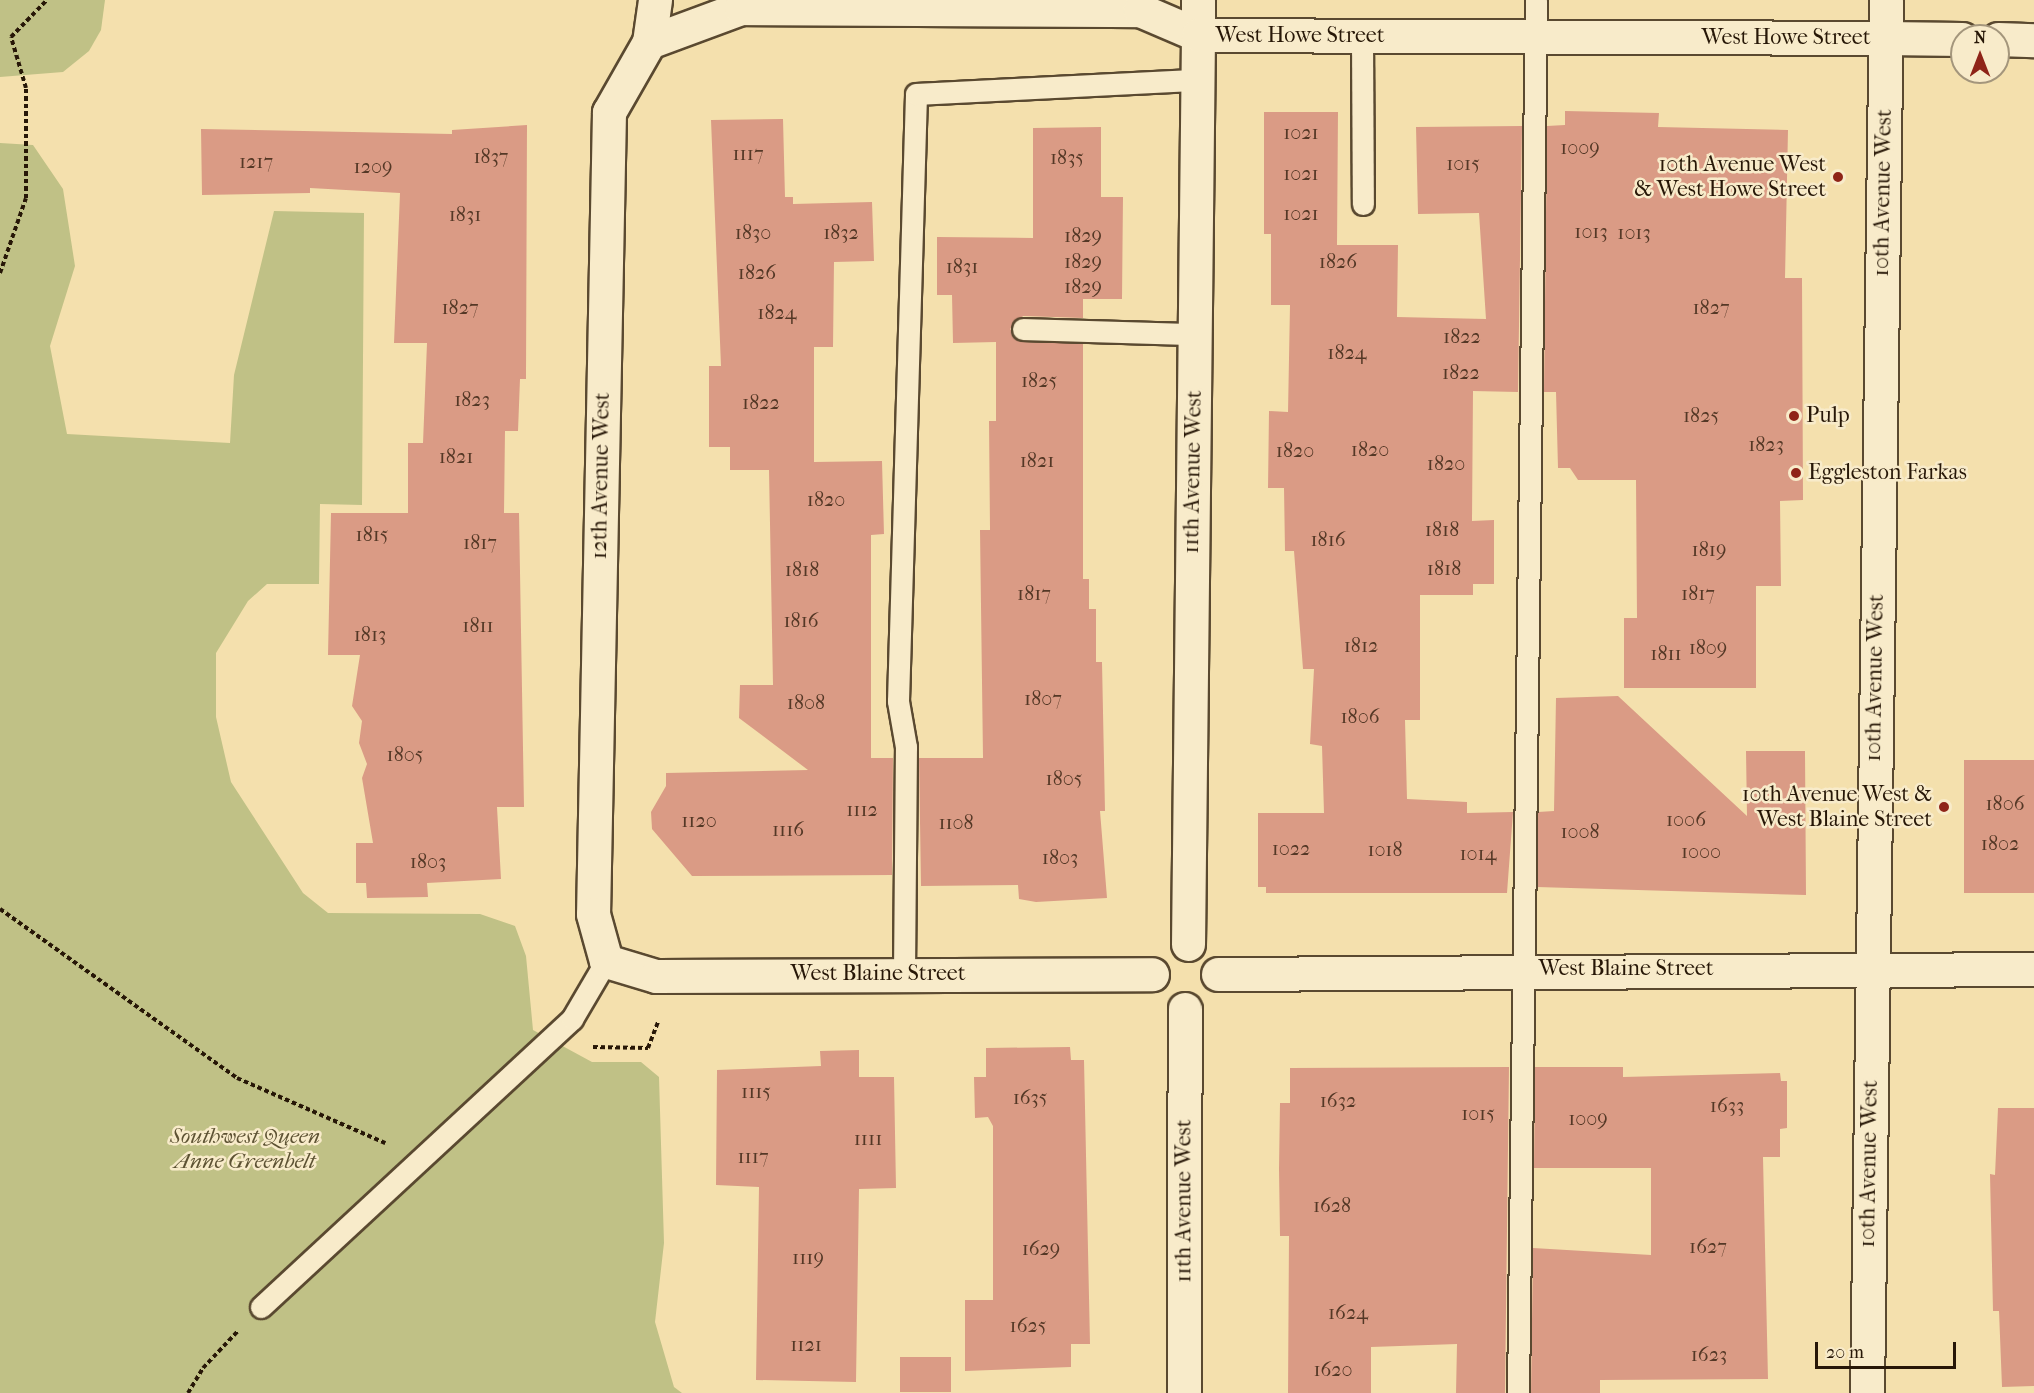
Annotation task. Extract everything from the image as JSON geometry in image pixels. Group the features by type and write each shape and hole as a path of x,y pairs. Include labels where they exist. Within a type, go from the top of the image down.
{"street":[{"name":"12th Avenue West","path":"606,961 593,914 609,112 649,42 655,0"},
{"name":"11th Avenue West","path":"1188,944 1198,0"},
{"name":"10th Avenue West","path":"1867,1393 1886,0"},
{"name":"West Howe Street","path":"649,42 741,8 1140,10 1198,35 1950,39"},
{"path":"2010,39 2034,40"},
{"path":"1188,944 1213,958 1218,974 1209,1000 1185,1009 1161,999 1152,974 1163,951 1188,944"},
{"name":"West Blaine Street","path":"606,961 656,976 904,973 1152,974"},
{"name":"West Blaine Street","path":"1218,974 1524,969 2034,969"},
{"name":"11th Avenue West","path":"1184,1393 1185,1009"}],"lane":[{"path":"1518,1393 1536,0"},
{"path":"1362,36 1363,204"},
{"path":"904,973 906,747 898,701 916,94 1197,80"},
{"path":"1023,329 1195,334"},
{"path":"261,1307 572,1019 606,961"}],"path":[{"path":"0,273 26,198 26,88 11,37 47,0"},
{"path":"0,909 237,1078 419,1159"},
{"path":"556,1033 588,1047 648,1048 658,1022"},
{"path":"188,1393 203,1368 261,1307"}],"green space":[{"path":"0,0 105,0 101,30 89,51 63,72 0,77"},
{"name":"Southwest Queen Anne Greenbelt","path":"0,143 33,145 63,189 75,266 50,346 67,434 230,443 234,375 274,211 364,213 362,505 320,504 319,584 267,584 248,601 216,653 216,717 231,782 303,893 328,913 480,914 515,926 526,956 533,1030 592,1062 641,1062 659,1077 664,1243 655,1322 674,1387 682,1393 0,1393"}],"building":[{"path":"1565,111 1659,113 1658,127 1788,130 1785,278 1802,278 1803,500 1780,501 1781,586 1756,586 1756,688 1624,688 1624,618 1637,618 1636,480 1578,480 1570,468 1558,468 1556,392 1544,392 1547,126 1565,125"},
{"path":"1264,112 1338,112 1337,245 1398,245 1397,317 1486,319 1479,213 1418,214 1416,127 1522,126 1518,392 1473,391 1472,521 1494,520 1494,584 1473,584 1473,595 1420,595 1420,720 1405,720 1407,799 1467,802 1467,813 1513,812 1507,893 1266,893 1266,887 1258,887 1258,813 1324,813 1322,746 1310,744 1314,669 1303,669 1294,551 1285,551 1284,488 1268,488 1269,411 1288,412 1290,305 1271,305 1271,234 1264,234"},
{"path":"783,119 785,197 793,197 793,204 872,202 874,261 834,262 833,347 814,347 814,462 882,461 884,534 871,535 871,758 893,758 892,875 692,876 652,829 651,812 666,786 666,773 808,770 739,718 740,685 773,685 769,470 730,470 730,447 709,447 709,366 721,366 711,120"},
{"path":"527,125 526,379 520,379 518,431 505,431 504,513 519,513 524,807 497,807 501,879 427,883 428,897 367,898 366,883 356,883 356,843 373,843 362,778 367,764 359,743 362,721 352,706 360,655 328,655 331,513 408,513 408,443 423,443 427,343 394,343 400,193 310,188 310,193 202,195 201,129 452,134 452,130"},
{"path":"1101,127 1101,197 1123,197 1122,299 1083,299 1083,318 1023,316 1010,329 1022,342 1083,343 1083,579 1089,579 1089,609 1096,609 1096,662 1102,662 1105,811 1100,811 1107,898 1036,902 1019,899 1018,885 921,886 919,758 983,758 980,530 990,530 989,421 996,421 996,342 953,343 952,295 937,295 937,237 1033,238 1033,128"},
{"path":"1618,696 1747,816 1746,751 1805,751 1806,895 1537,887 1538,812 1554,811 1556,698"},
{"path":"1964,760 2034,760 2034,893 1964,893"},
{"path":"1070,1047 1071,1060 1084,1060 1090,1344 1071,1344 1071,1367 965,1371 965,1300 993,1300 993,1126 988,1117 975,1118 974,1077 986,1077 986,1048"},
{"path":"859,1050 859,1077 894,1077 896,1188 859,1189 856,1382 756,1380 759,1187 716,1185 717,1070 821,1066 820,1051"},
{"path":"1509,1067 1505,1393 1456,1393 1457,1344 1371,1347 1371,1393 1288,1393 1289,1236 1280,1236 1279,1169 1280,1103 1290,1103 1290,1068"},
{"path":"1535,1067 1623,1067 1623,1077 1780,1073 1781,1081 1787,1081 1787,1128 1780,1129 1780,1157 1763,1157 1768,1379 1600,1380 1600,1393 1531,1393 1533,1248 1651,1255 1651,1168 1534,1168"},
{"path":"1998,1108 2034,1108 2034,1386 2002,1387 1999,1311 1993,1311 1990,1174 1995,1175"},
{"path":"900,1357 951,1357 951,1392 900,1392"}],"place":[{"name":"10th Avenue West & West Howe Street","path":"1838,177"},
{"name":"Pulp","path":"1794,416"},
{"name":"Eggleston Farkas","path":"1796,473"},
{"name":"10th Avenue West & West Blaine Street","path":"1944,807"}]}
